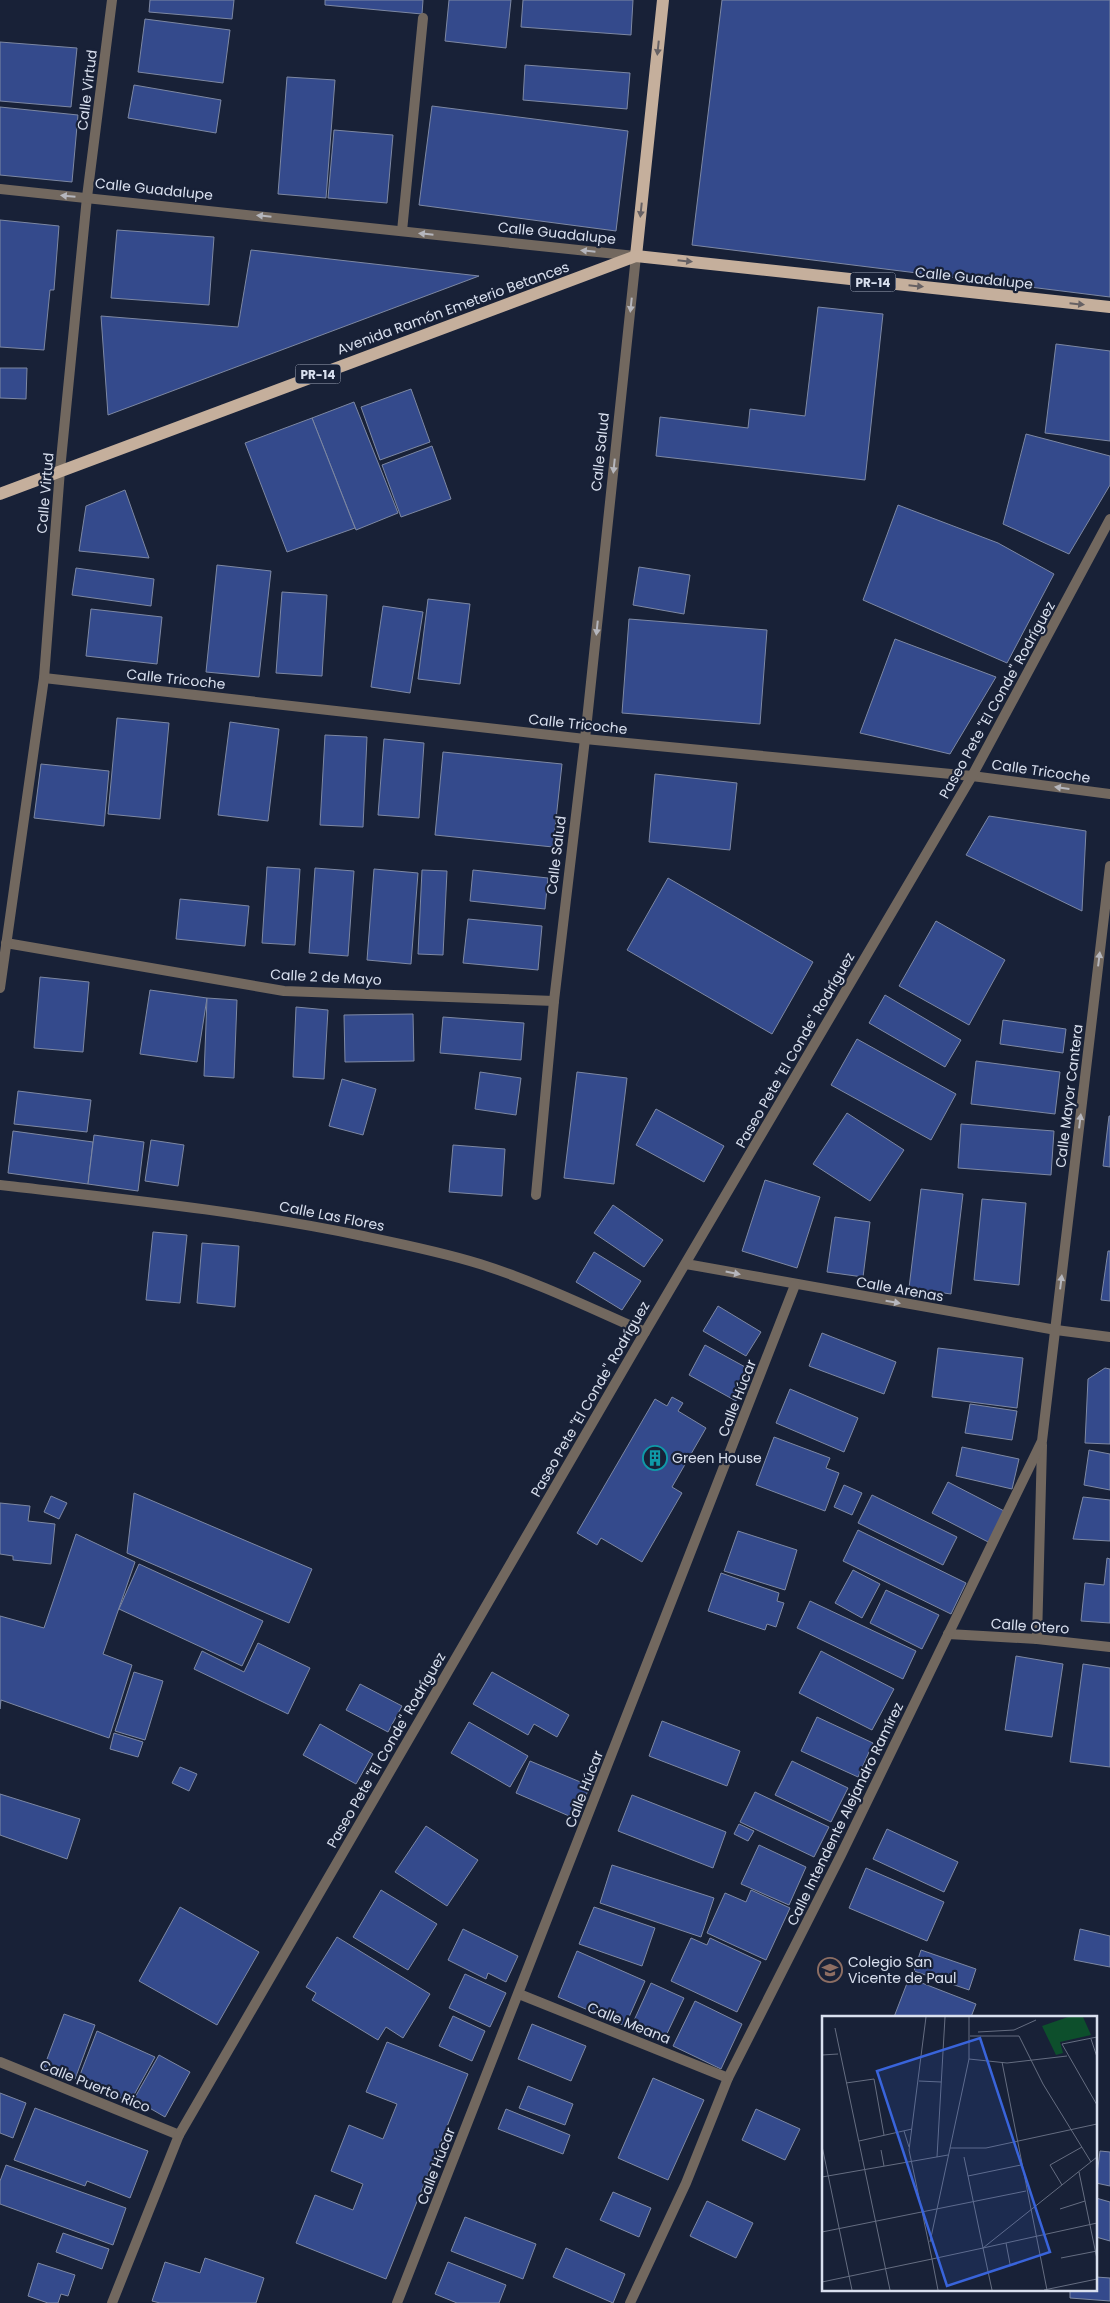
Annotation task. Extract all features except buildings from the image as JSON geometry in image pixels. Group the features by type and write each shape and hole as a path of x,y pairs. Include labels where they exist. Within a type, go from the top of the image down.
{"main road":[{"name":"Calle Salud","path":"636,256 663,0"},
{"name":"Calle Guadalupe","path":"636,256 1110,307"},
{"name":"Avenida Ramón Emeterio Betances","path":"0,494 636,256"}],"street":[{"name":"Calle Virtud","path":"0,988 44,678 60,470 87,197 112,0"},
{"path":"402,231 423,18"},
{"name":"Calle Guadalupe","path":"0,189 636,256"},
{"name":"Calle Salud","path":"554,1001 585,738 636,256"},
{"name":"Paseo Pete \"El Conde\" Rodríguez","path":"112,2303 179,2135 645,1332 972,776 1110,519"},
{"name":"Calle Tricoche","path":"44,678 585,738 972,776 1110,794"},
{"name":"Calle Mayor Cantera","path":"1056,1330 1110,866"},
{"name":"Calle 2 de Mayo","path":"6,943 284,991 554,1001"},
{"path":"536,1195 554,1001"},
{"name":"Calle Las Flores","path":"0,1186 218,1210 295,1222 435,1252 480,1264 537,1285 645,1332"},
{"name":"Calle Arenas","path":"686,1264 1056,1330 1110,1336"},
{"name":"Calle Húcar","path":"397,2303 796,1285"},
{"name":"Calle Intendente Alejandro Ramírez","path":"630,2303 686,2183 728,2078 841,1855 1042,1441 1056,1330"},
{"path":"1037,1639 1042,1441"},
{"name":"Calle Otero","path":"948,1634 1037,1639 1110,1647"},
{"name":"Calle Meana","path":"519,1994 728,2078"},
{"name":"Calle Puerto Rico","path":"0,2062 179,2135"}],"place":[{"name":"Green House","path":"655,1458"},
{"name":"Colegio San Vicente de Paul","path":"830,1970"}]}
